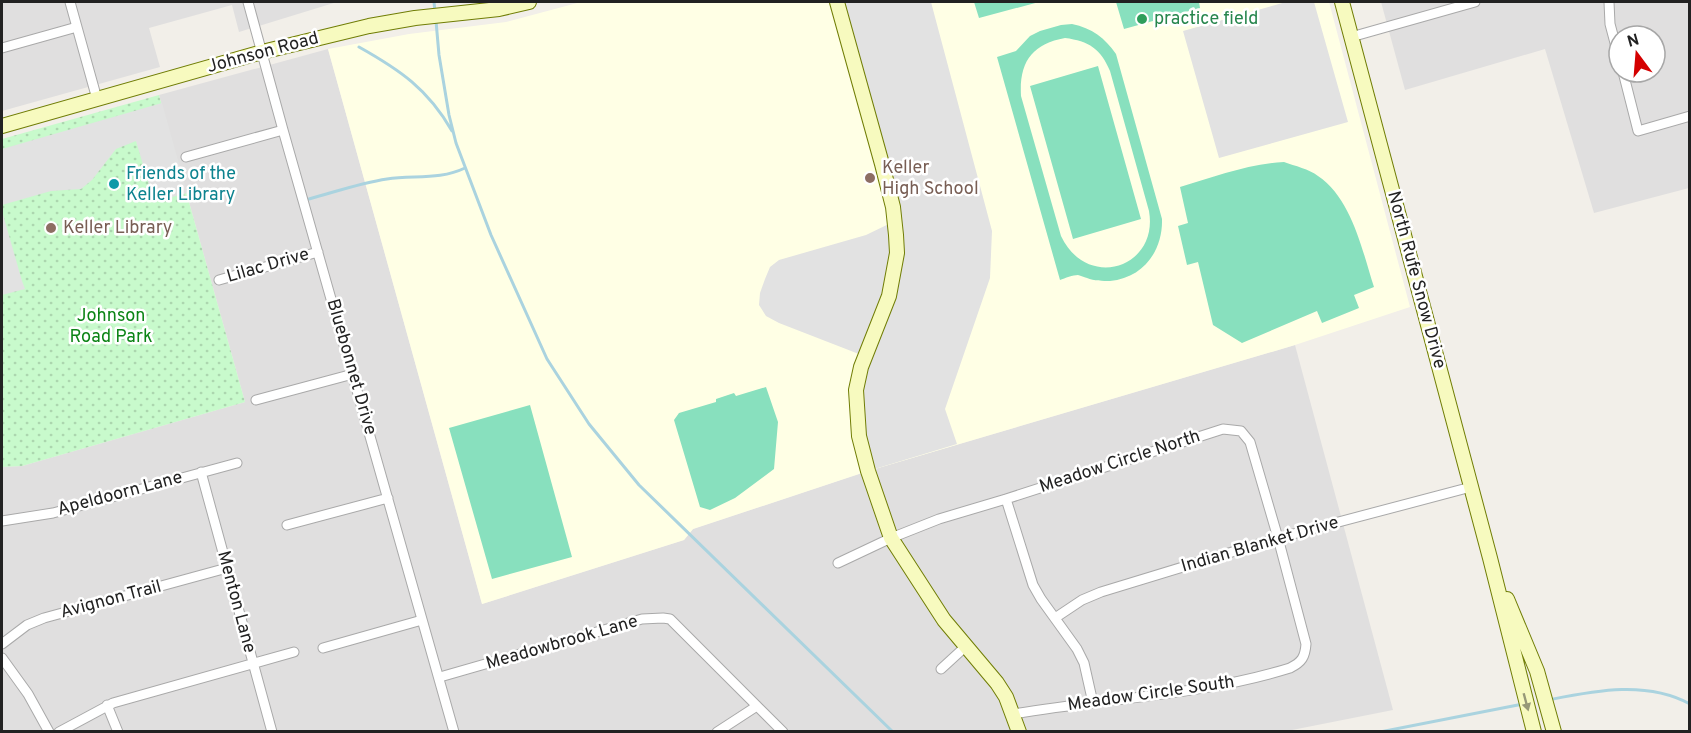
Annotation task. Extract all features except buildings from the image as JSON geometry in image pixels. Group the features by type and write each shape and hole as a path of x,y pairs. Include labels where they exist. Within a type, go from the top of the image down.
{"main road":[{"name":"Johnson Road","path":"2,126 262,52 369,26 415,18 499,9 529,2"},
{"path":"837,2 893,207 897,253 889,296 861,367 856,390 859,436 868,471 891,538 944,620 997,683 1014,714 1019,732"},
{"name":"North Rufe Snow Drive","path":"1342,2 1490,558 1533,729"},
{"name":"North Rufe Snow Drive","path":"1490,558 1537,671 1553,727"}],"street":[{"path":"70,2 97,99"},
{"name":"Bluebonnet Drive","path":"248,2 454,732"},
{"path":"1351,37 1448,5 1475,2"},
{"path":"1609,2 1610,24"},
{"path":"2,48 77,27"},
{"path":"1626,84 1638,130 1689,116"},
{"path":"186,157 283,130"},
{"name":"Lilac Drive","path":"219,280 318,252"},
{"path":"256,400 352,374"},
{"name":"Meadow Circle North","path":"838,563 939,519 1223,429 1241,431 1250,442 1278,538"},
{"name":"Apeldoorn Lane","path":"2,521 53,513 237,463"},
{"name":"Menton Lane","path":"201,472 272,732"},
{"name":"Indian Blanket Drive","path":"1055,618 1082,600 1101,592 1278,538 1471,487"},
{"path":"287,525 388,498"},
{"path":"1006,499 1033,585 1077,649 1084,663 1093,703"},
{"name":"Meadow Circle South","path":"1014,714 1213,688 1276,673 1298,664 1304,657 1306,644 1278,538"},
{"name":"Avignon Trail","path":"2,644 27,625 45,618 227,568"},
{"name":"Meadowbrook Lane","path":"440,677 642,619 670,619 783,732"},
{"path":"323,648 422,620"},
{"path":"941,669 965,647"},
{"path":"59,732 107,705 294,652"},
{"path":"2,658 28,694 49,732"},
{"path":"107,705 118,732"},
{"path":"717,732 757,706"}],"shaded area":[{"path":"2,2 337,2 239,32 232,5 149,28 160,67 2,111"},
{"name":"Keller High School","path":"581,2 1329,2 1410,307 1295,345 868,471 693,529 684,540 482,604 328,49 409,34 506,22"},
{"path":"837,2 931,2 992,231 990,278 945,409 957,444 868,471 859,436 864,356 779,323 766,316 759,305 760,293 770,267 779,260 866,235 895,221"},
{"path":"1286,2 1314,2 1348,122 1219,158 1183,31"},
{"path":"1381,2 1689,2 1689,188 1594,213 1545,49 1405,90"},
{"path":"328,49 482,604 684,540 693,529 868,471 1295,345 1393,710 1282,732 2,732 2,467 22,466 245,402 159,95"},
{"path":"162,103 187,193 157,201 152,195 136,141 116,149 92,180 81,189 51,191 2,205 2,149"},
{"path":"2,211 25,289 2,295"}],"green space":[{"path":"974,2 1039,2 979,18"},
{"name":"practice field","path":"1116,2 1199,2 1200,8 1124,29"},
{"path":"1072,24 1092,31 1103,39 1116,54 1162,219 1159,242 1149,261 1132,275 1122,279 1098,281 1078,275 1060,280 997,57 1016,51 1030,36 1040,31","holes":["1065,38 1081,41 1093,47 1103,57 1110,71 1149,211 1149,231 1143,247 1132,258 1118,265 1103,267 1087,263 1073,253 1061,236 1021,96 1022,73 1030,56 1044,45"]},
{"path":"1098,66 1141,219 1073,239 1030,86"},
{"name":"Johnson Road Park","path":"159,95 245,402 22,466 2,467 2,139"},
{"path":"1284,162 1314,174 1330,186 1339,198 1354,226 1374,287 1354,295 1359,308 1322,323 1317,311 1242,343 1213,325 1198,262 1187,265 1178,226 1188,223 1180,187 1244,168"},
{"path":"766,387 778,422 774,469 735,498 710,510 700,507 674,420 679,413 716,402 716,399"},
{"path":"530,405 572,557 492,579 449,428"}],"waterway":[{"path":"434,2 435,12"},
{"path":"436,21 439,55 456,143 491,235 547,359 589,424 639,485 893,732"},
{"path":"359,47 412,82 433,103 452,131"},
{"path":"309,199 377,181 436,176 465,168"},
{"path":"1548,700 1583,693 1638,690 1656,692 1690,704"},
{"path":"1380,732 1523,704"}],"place":[{"name":"practice field","path":"1142,19"},
{"name":"Keller High School","path":"870,178"},
{"name":"Friends of the Keller Library","path":"114,184"},
{"name":"Keller Library","path":"51,228"}]}
